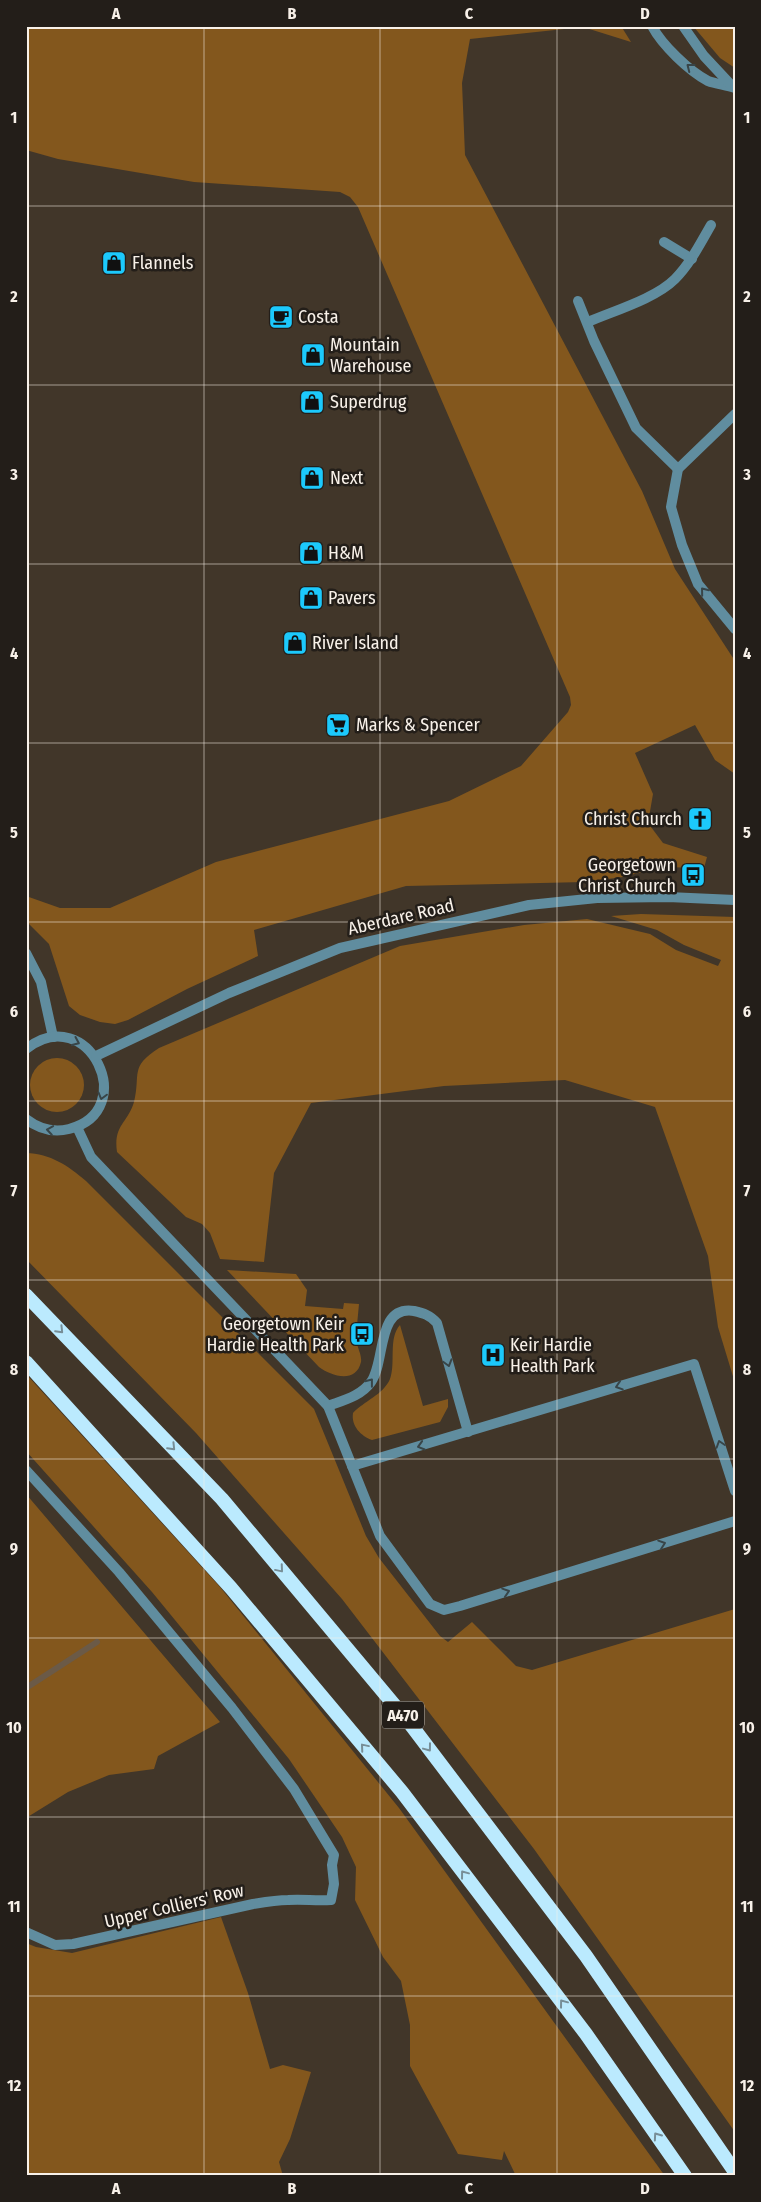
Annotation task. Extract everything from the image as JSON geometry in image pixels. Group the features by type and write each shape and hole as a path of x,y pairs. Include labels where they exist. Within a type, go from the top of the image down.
{"highway":[{"name":"A470","path":"26,1295 222,1499 410,1725 586,1956 735,2172"},
{"name":"A470","path":"26,1362 231,1588 402,1792 586,2034 685,2176"}],"street":[{"path":"652,26 657,35 672,52 708,81 734,87"},
{"path":"683,26 704,56 734,87"},
{"path":"588,322 645,299 674,280 692,259 711,225"},
{"path":"664,242 692,259"},
{"path":"578,301 594,341 636,428 678,469"},
{"path":"735,414 678,469 671,508 682,545 698,584 735,629"},
{"name":"Aberdare Road","path":"96,1056 229,994 340,948 529,906 597,898 668,897 735,900"},
{"path":"26,953 42,982 53,1037"},
{"path":"26,1049 42,1039 53,1037 77,1041 96,1056 102,1068 105,1082 103,1096 93,1114 77,1127 62,1131 47,1130 33,1125 26,1119"},
{"path":"77,1127 91,1157 328,1406 380,1536 430,1604 444,1610 460,1606 735,1521"},
{"path":"328,1406 350,1398 367,1387 377,1373 386,1325 395,1314 410,1311 424,1313 437,1323 468,1432"},
{"path":"352,1466 694,1364 735,1491"},
{"name":"Upper Colliers' Row","path":"26,1470 119,1572 232,1708 294,1789 334,1855 332,1866 334,1884 332,1900 310,1902 277,1900 253,1904 73,1944 55,1945 26,1932"}],"shaded area":[{"path":"26,26 621,26 631,42 583,27 470,39 462,83 465,155 642,491 675,569 735,661 735,774 715,760 695,725 635,753 653,794 648,823 663,843 707,857 704,868 661,867 623,877 585,882 406,886 254,930 258,956 187,989 128,1020 115,1024 100,1022 80,1015 69,1006 49,944 26,921 26,896 60,908 110,908 216,862 449,801 521,766 568,712 571,705 570,697 358,207 350,197 340,192 194,182 58,159 26,150"},
{"path":"693,26 735,26 735,68 720,58"},
{"path":"641,914 735,917 735,1383 718,1327 708,1256 655,1107 565,1080 444,1086 311,1103 274,1173 264,1262 220,1259 210,1233 202,1224 186,1217 117,1152 117,1136 134,1102 140,1066 143,1061 159,1048 400,946 524,925 587,919 650,934 676,950 718,966 721,960 684,945 657,930 611,916"},
{"path":"57,1058 67,1060 76,1066 82,1075 84,1085 82,1095 76,1104 67,1110 57,1112 47,1110 38,1104 32,1095 30,1085 32,1075 38,1066 47,1060"},
{"path":"26,1153 58,1161 86,1181 314,1409 366,1536 379,1558 440,1636 448,1642 472,1622 516,1666 532,1670 735,1609 735,2132 534,1849 342,1599 196,1433 26,1259"},
{"path":"227,1270 296,1274 307,1290 305,1306 343,1309 344,1303 359,1304 357,1343 361,1362 358,1369 349,1376 343,1376 330,1373 319,1367"},
{"path":"400,1325 423,1406 448,1399 448,1407 440,1422 372,1440 364,1436 355,1426 353,1413 387,1385 392,1373 394,1337"},
{"path":"26,1374 220,1587 399,1808 665,2176 516,2176 504,2151 502,2160 458,2154 410,2066 410,2025 401,1981 383,1957 355,1900 356,1867 342,1837 289,1759 152,1592 26,1451"},
{"path":"26,1494 220,1722 158,1756 154,1769 109,1775 68,1792 26,1818"},
{"path":"221,1917 248,1993 270,2069 283,2065 311,2072 290,2139 279,2162 283,2176 26,2176 26,1943 36,1947 72,1953"}],"waterway":[{"path":"26,1688 97,1642"}],"place":[{"name":"Flannels","path":"114,263"},
{"name":"Costa","path":"281,317"},
{"name":"Mountain Warehouse","path":"313,355"},
{"name":"Superdrug","path":"312,402"},
{"name":"Next","path":"312,478"},
{"name":"H&M","path":"311,553"},
{"name":"Pavers","path":"311,598"},
{"name":"River Island","path":"295,643"},
{"name":"Marks & Spencer","path":"338,725"},
{"name":"Christ Church","path":"700,819"},
{"name":"Georgetown Christ Church","path":"693,875"},
{"name":"Georgetown Keir Hardie Health Park","path":"362,1334"},
{"name":"Keir Hardie Health Park","path":"493,1355"}]}
